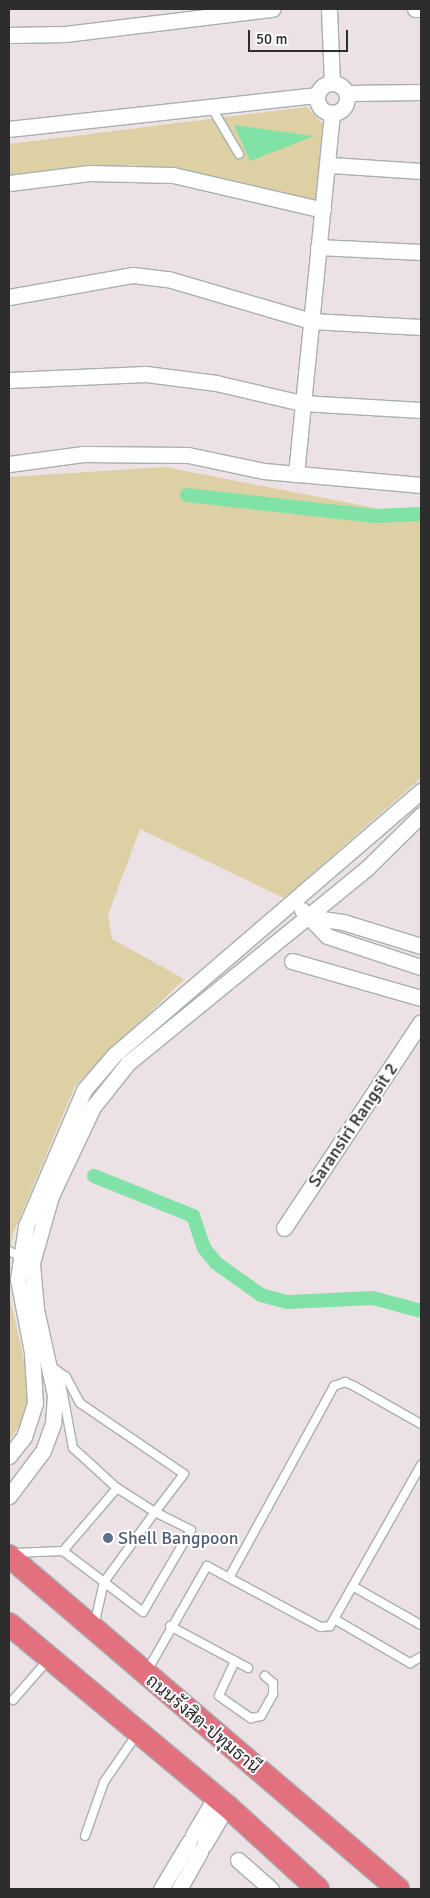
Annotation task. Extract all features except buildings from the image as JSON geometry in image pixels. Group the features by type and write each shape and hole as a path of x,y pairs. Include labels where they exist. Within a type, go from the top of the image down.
{"main road":[{"name":"ถนนรังสิต-ปทุมธานี","path":"9,1555 93,1631 398,1889"},
{"path":"9,1624 222,1801 312,1887"}],"street":[{"path":"9,35 65,34 273,9"},
{"path":"329,9 332,82"},
{"path":"415,9 421,9"},
{"path":"332,82 347,93 421,92"},
{"path":"9,128 317,95 332,82"},
{"path":"332,114 345,107 347,93"},
{"path":"317,95 320,108 332,114"},
{"path":"296,474 318,247 330,165 332,114"},
{"path":"330,165 421,171"},
{"path":"9,183 88,174 173,174 323,210"},
{"path":"318,247 421,252"},
{"path":"9,297 133,275 168,279 311,321 421,327"},
{"path":"9,380 146,374 216,383 302,403 421,410"},
{"path":"9,464 83,454 188,455 296,474 421,485"},
{"path":"9,1496 43,1451 53,1424 55,1394 41,1365 18,1279 15,1254 84,1090 114,1055 295,902 421,791"},
{"path":"9,1456 32,1421 41,1365 32,1263 51,1196 78,1135 128,1063 228,985 395,841 421,815"},
{"path":"381,828 395,841"},
{"path":"295,902 327,936 421,967"},
{"path":"308,917 343,922 421,946"},
{"path":"292,961 421,998"},
{"path":"210,973 228,985"},
{"name":"Saransiri Rangsit 2","path":"284,1228 421,1022"},
{"path":"161,1889 191,1838 222,1801"},
{"path":"179,1889 202,1849 222,1801"},
{"path":"238,1860 272,1889"}],"lane":[{"path":"210,105 239,154"},
{"path":"9,1555 64,1551 143,1612 191,1530 156,1512 117,1488 73,1448 64,1383 41,1365"},
{"path":"41,1365 66,1377 80,1403 184,1474 104,1582 93,1631"},
{"path":"230,1576 334,1386 345,1382 421,1424"},
{"path":"145,1675 170,1626 207,1566 230,1576 321,1627 336,1620 421,1465"},
{"path":"64,1551 117,1488"},
{"path":"354,1587 421,1626"},
{"path":"336,1620 410,1662 421,1657"},
{"path":"170,1626 248,1668"},
{"path":"13,1700 50,1658"},
{"path":"235,1661 219,1696 251,1718 261,1716 273,1694 273,1683 266,1676"},
{"path":"85,1836 104,1782 139,1732"}],"shaded area":[{"path":"307,107 323,124 319,202 134,165 9,177 9,144"},
{"path":"234,125 314,136 250,161"},
{"path":"165,467 401,513 421,510 421,778 284,898 140,829 108,915 112,939 184,979 75,1086 13,1234 9,1259 9,477"},
{"path":"9,1294 26,1368 27,1414 9,1441"}],"waterway":[{"path":"187,495 375,516 421,514"},
{"path":"94,1176 193,1216 204,1248 216,1263 261,1295 288,1302 373,1298 421,1311"}],"place":[{"name":"Shell Bangpoon","path":"108,1538"}]}
